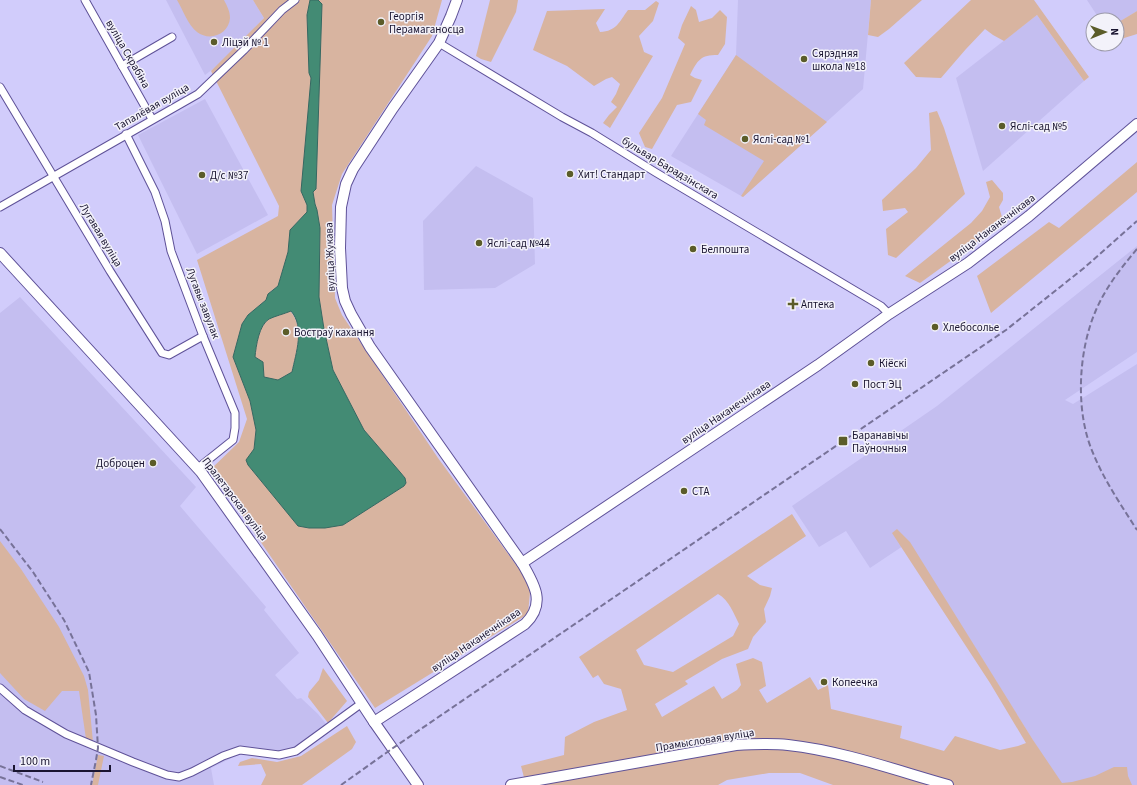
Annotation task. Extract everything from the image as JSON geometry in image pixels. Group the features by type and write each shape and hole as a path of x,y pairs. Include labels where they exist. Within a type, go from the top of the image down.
{"main road":[{"name":"вуліца Жукава","path":"457,0 438,43 353,169 346,184 341,207 340,248 342,288 345,301 351,314 370,347 522,563"},
{"name":"вуліца Наканечнікава","path":"374,722 525,624 533,617 536,607 536,592 522,563 818,365 889,314 968,263 1029,216 1137,124"},
{"name":"Пралетарская вуліца","path":"0,253 198,468 265,560 418,785"},
{"name":"Прамысловая вуліца","path":"517,785 736,746 787,744 858,759 948,785"}],"street":[{"name":"вуліца Скрабіна","path":"85,0 152,119"},
{"name":"Тапалёвая вуліца","path":"0,207 198,94 244,50 282,10 295,0"},
{"path":"122,66 172,37"},
{"name":"бульвар Барадзінскага","path":"438,43 562,117 592,133 658,174 874,302 889,314"},
{"name":"Лугавая вуліца","path":"0,87 110,271 162,353 169,355 203,336"},
{"name":"Лугавы завулак","path":"126,134 155,192 165,221 171,251 234,412 235,428 233,440 198,468"},
{"path":"0,688 26,710 66,734 133,762 168,775 179,777 240,750 279,755 296,751 362,703"}],"shaded area":[{"name":"Ліцэй № 1","path":"166,0 253,0 264,18 217,66 205,75"},
{"path":"177,0 224,0 229,13 229,24 223,32 218,35 202,35 191,25"},
{"path":"253,0 310,0 307,15 309,73 311,78 301,191 307,205 307,212 290,230 288,252 278,286 271,291 266,300 248,315 242,324 233,357 250,401 256,430 254,449 247,460 248,465 298,526 309,528 343,525 404,486 406,483 405,478 364,430 333,370 324,329 319,297 320,228 313,192 316,189 322,4 318,0 442,0 432,36 342,174 332,205 335,298 342,315 438,458 525,577 530,592 528,614 375,708 210,470 239,442 247,419 197,260 278,216 279,206 211,71 264,18"},
{"path":"310,0 318,0 322,4 316,189 313,192 320,228 319,297 324,329 333,370 364,430 405,478 406,483 404,486 343,525 325,528 298,526 248,465 246,460 254,449 256,430 250,401 233,357 242,324 248,315 266,300 268,294 278,286 288,252 290,230 307,212 307,205 301,191 311,78 309,73 307,15","holes":["291,311 295,317 299,332 292,372 278,380 264,377 263,362 255,357 260,331 269,319"]},
{"path":"490,0 518,0 516,12 491,62 476,56"},
{"path":"738,0 871,0 863,89 743,197 671,156 736,55"},
{"path":"871,0 922,0 878,37 868,35"},
{"path":"971,0 1034,0 1089,77 1084,81 1037,15 1004,41 985,29 941,78 916,77 904,63"},
{"path":"1087,0 1137,0 1137,11 1125,18 1125,12 1095,12"},
{"path":"656,1 659,3 653,21 639,36 644,52 653,56 610,128 603,123 617,107 611,102 620,84 612,77 594,86 567,66 533,50 547,11 605,9 596,23 600,32 614,28 628,10 645,10"},
{"path":"691,6 696,10 699,22 712,18 720,10 727,17 725,44 718,55 707,56 700,59 690,75 702,80 691,102 677,105 652,149 645,147 639,133 662,98 685,44 678,38"},
{"path":"1137,11 1137,34 1125,38 1125,18"},
{"name":"Яслі-сад №5","path":"1037,15 1084,81 983,171 956,78"},
{"name":"Яслі-сад №1","path":"736,55 827,122 743,197 741,196 764,161 704,125 706,120 698,114"},
{"name":"Д/с №37","path":"205,99 268,215 197,254 138,135"},
{"path":"937,111 965,194 896,258 888,255 886,229 908,212 905,208 883,211 882,200 916,168 931,150 929,113"},
{"path":"1137,162 1137,192 991,313 977,276 1049,222 1059,228"},
{"name":"Яслі-сад №44","path":"476,166 533,198 535,264 495,288 424,290 423,221"},
{"path":"992,180 1003,193 1003,200 999,207 1002,217 1000,224 920,283 905,276 971,223 982,211 990,197 986,182"},
{"path":"1137,246 1137,352 1065,400 1073,404 1137,364 1137,785 1061,785 909,542 870,568 846,531 819,547 792,506 937,406"},
{"path":"20,297 196,487 180,506 266,607 264,610 299,653 275,675 297,699 301,698 318,714 331,730 301,752 280,757 240,754 211,768 214,785 0,785 0,313"},
{"path":"290,311 295,317 298,332 297,349 292,372 278,380 264,377 263,362 255,357 260,331 269,319"},
{"path":"792,514 806,536 747,576 760,585 772,588 764,609 766,622 753,637 748,649 722,659 685,681 688,684 655,704 662,717 714,686 722,699 737,690 741,685 736,664 753,658 762,662 766,686 759,690 767,703 810,677 818,690 828,685 831,709 902,726 900,738 944,751 955,736 1000,750 1026,743 990,683 892,533 897,529 910,542 1033,740 1062,783 1095,776 1114,767 1127,767 1128,776 1132,785 833,785 800,773 769,773 727,780 718,785 526,785 521,766 564,755 565,737 594,722 627,710 621,689 604,684 598,675 593,678 579,657","holes":["718,594 731,608 739,624 733,636 673,672 644,665 636,650"]},
{"path":"0,541 21,569 59,627 84,676 88,690 93,742 86,739 79,691 62,691 45,711 24,699 0,673"},
{"path":"323,668 347,701 328,723 308,697 309,692 319,680"},
{"path":"347,726 356,742 352,749 302,785 261,785 266,775 261,764 238,766 240,762 252,758 277,762 301,756"},
{"path":"98,755 104,756 98,785 92,785"}],"railway":[{"path":"341,785 1006,330 1084,268 1137,221"},
{"path":"1137,249 1114,278 1104,293 1096,310 1085,344 1081,382 1083,419 1087,437 1093,453 1108,483 1137,530"},
{"path":"0,529 33,572 64,620 89,672 96,715 98,748 91,785"},
{"path":"0,766 43,782"},
{"path":"0,777 23,785"}],"place":[{"name":"Георгія Перамаганосца","path":"381,22"},
{"name":"Ліцэй № 1","path":"214,42"},
{"name":"Сярэдняя школа №18","path":"804,59"},
{"name":"Яслі-сад №5","path":"1002,126"},
{"name":"Яслі-сад №1","path":"745,139"},
{"name":"Хит! Стандарт","path":"570,174"},
{"name":"Д/с №37","path":"202,175"},
{"name":"Яслі-сад №44","path":"479,243"},
{"name":"Белпошта","path":"693,249"},
{"name":"Аптека","path":"793,304"},
{"name":"Хлебосолье","path":"935,327"},
{"name":"Востраў кахання","path":"286,332"},
{"name":"Кіёскі","path":"871,363"},
{"name":"Пост ЭЦ","path":"855,384"},
{"name":"Баранавічы Паўночныя","path":"843,441"},
{"name":"Доброцен","path":"153,463"},
{"name":"СТА","path":"684,491"},
{"name":"Копеечка","path":"824,682"}]}
